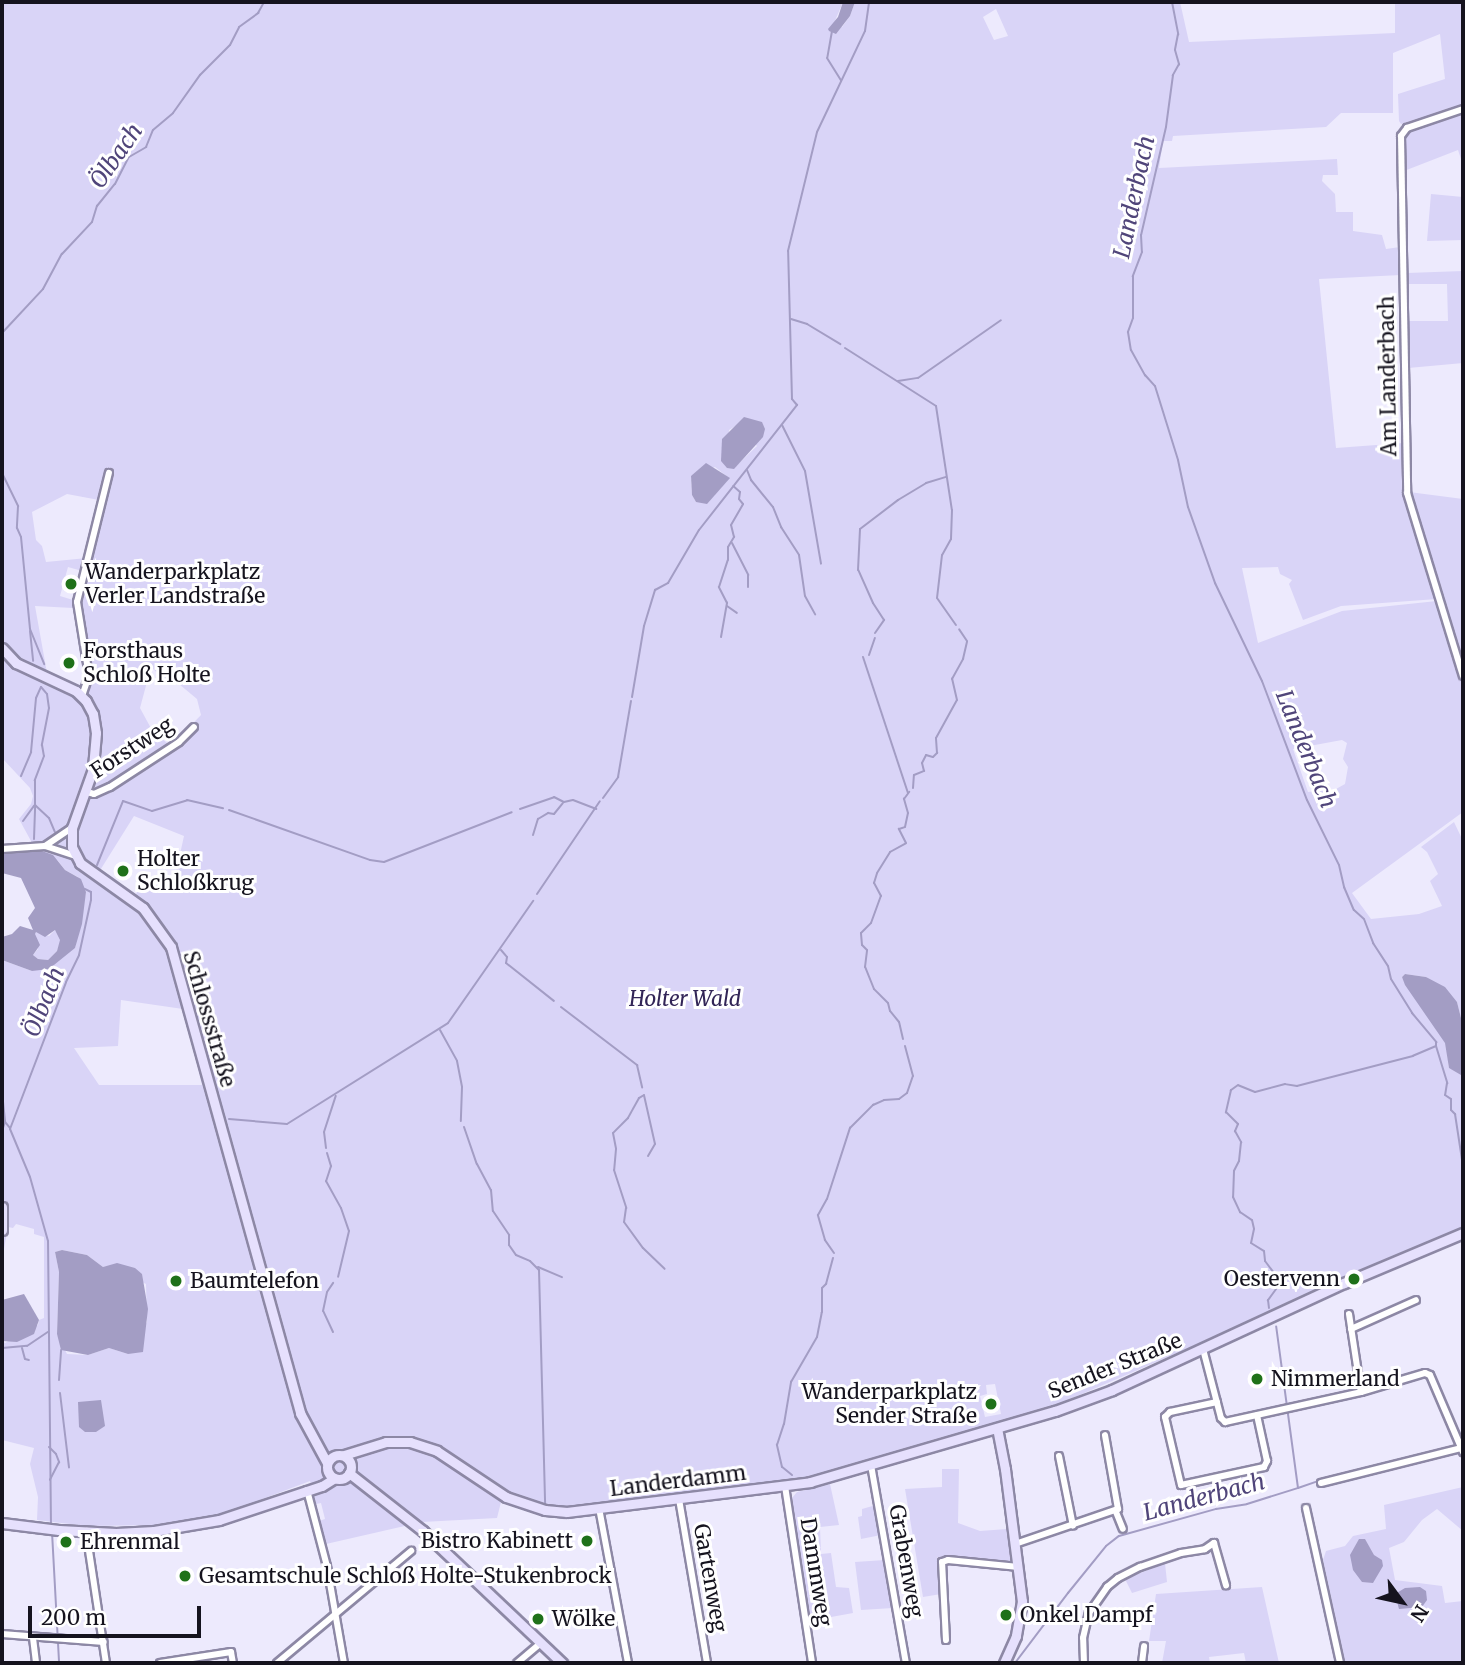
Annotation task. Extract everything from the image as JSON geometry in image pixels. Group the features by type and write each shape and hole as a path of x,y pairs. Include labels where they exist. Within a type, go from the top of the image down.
{"main road":[{"path":"2,648 16,663 62,683 82,696 93,714 96,733 93,769 72,828 75,856"},
{"name":"Schlossstraße","path":"75,856 92,872 143,908 171,947 300,1413 315,1441 339,1467 423,1531 562,1663"},
{"path":"2,1207 2,1230"},
{"name":"Sender Straße","path":"997,1428 1112,1390 1279,1312 1463,1233"},
{"path":"997,1428 1018,1567 1020,1620 1004,1663"},
{"name":"Landerdamm","path":"311,1489 373,1444 400,1440 424,1445 484,1484 525,1505 567,1512 785,1486 871,1465 997,1428"},
{"path":"2,1523 86,1531 154,1531 201,1524 311,1489"}],"street":[{"name":"Am Landerbach","path":"1463,109 1407,128 1401,136 1407,493 1463,676"},
{"path":"82,696 89,676 77,602 110,473"},
{"name":"Forstweg","path":"87,792 94,794 110,787 179,742 194,727"},
{"path":"44,846 72,828"},
{"path":"2,849 44,846 75,856"},
{"path":"1351,1329 1416,1300"},
{"path":"1349,1314 1361,1392"},
{"path":"1203,1349 1225,1422 1361,1392 1425,1373 1430,1375 1462,1450 1321,1483"},
{"path":"1217,1402 1170,1412 1165,1416 1181,1485 1264,1467 1267,1461 1257,1415"},
{"path":"1105,1435 1118,1506 1116,1511 1123,1529"},
{"path":"1059,1456 1073,1526"},
{"name":"Grabenweg","path":"871,1465 906,1663"},
{"name":"Dammweg","path":"785,1486 812,1663"},
{"path":"311,1489 344,1663"},
{"name":"Gartenweg","path":"679,1499 707,1663"},
{"path":"600,1508 628,1663"},
{"path":"1306,1508 1340,1663"},
{"path":"1015,1544 1116,1511"},
{"path":"86,1531 106,1663"},
{"path":"1084,1663 1086,1621 1096,1600 1118,1578 1152,1563 1205,1549 1214,1543 1226,1585"},
{"path":"276,1663 411,1551"},
{"path":"946,1640 942,1562 948,1560 1018,1567"},
{"path":"2,1634 104,1642"},
{"path":"33,1637 36,1663"},
{"path":"517,1663 541,1643"},
{"path":"1142,1663 1144,1646"},
{"path":"160,1663 231,1652 233,1663"}],"green space":[{"name":"Holter Wald","path":"2,2 843,2 834,23 842,27 855,2 1180,2 1189,42 1395,33 1395,2 1463,2 1463,105 1401,124 1399,121 1398,94 1445,79 1440,34 1393,53 1393,113 1341,113 1326,127 1173,136 1172,141 1163,141 1159,168 1337,159 1338,175 1323,175 1322,181 1335,194 1336,212 1353,212 1353,231 1382,235 1386,249 1400,247 1401,275 1319,279 1336,448 1403,443 1405,493 1437,599 1341,606 1303,620 1289,584 1292,580 1280,574 1278,567 1242,568 1258,643 1342,611 1437,601 1463,681 1463,812 1352,893 1371,919 1419,914 1442,906 1430,881 1438,874 1427,852 1421,847 1454,822 1463,841 1463,1026 1457,1002 1426,977 1405,974 1402,977 1446,1043 1449,1068 1463,1073 1463,1230 1054,1406 812,1477 566,1508 547,1506 504,1490 497,1518 422,1522 415,1527 409,1525 326,1544 319,1521 325,1519 321,1503 316,1504 310,1481 218,1516 158,1525 86,1526 37,1520 38,1497 30,1464 34,1448 2,1440 2,1341 5,1343 38,1325 39,1320 44,1318 44,1237 34,1234 34,1229 16,1224 13,1228 8,1227 2,1260 2,960 32,971 75,948 86,892 78,877 65,870 58,861 42,851 32,851 31,841 19,819 31,804 33,796 30,788 2,758","holes":["996,9 1008,36 994,40 983,17","737,425 757,446 734,468 727,468 729,430","715,467 729,478 696,502 692,495 691,476","67,494 99,500 87,558 46,562 42,546 36,540 32,512","68,567 82,571 73,600 60,596","35,606 73,608 86,675 82,690 47,673","151,667 166,681 179,684 197,699 201,715 171,746 153,732 140,708","1342,740 1347,743 1343,759 1348,767 1345,784 1336,789 1308,792 1293,749","134,816 184,836 173,886 147,877 136,894 99,872","121,1000 183,1009 202,1085 99,1085 74,1048 118,1046","62,1250 87,1255 103,1267 110,1266 146,1284 147,1322 128,1354 109,1348 88,1355 67,1354 57,1334 59,1272 55,1252","995,1384 1001,1414 985,1417 980,1396 987,1394 986,1385"]},
{"path":"1463,112 1463,165 1458,150 1404,171 1403,138 1409,130"},
{"path":"1431,194 1463,197 1463,240 1427,241"},
{"path":"1463,271 1463,363 1408,368 1407,321 1448,321 1447,284 1407,284 1407,273"},
{"path":"1409,492 1463,499 1463,668 1435,572"},
{"path":"55,930 61,940 57,951 48,960 38,959 33,955 38,949 34,935 36,932 49,936"},
{"path":"942,1469 959,1469 958,1523 980,1531 1007,1529 1012,1559 1006,1565 937,1557 941,1594 923,1597 905,1489 942,1487"},
{"path":"830,1484 839,1525 820,1527 821,1554 831,1553 836,1587 849,1588 853,1613 809,1621 792,1498 797,1492"},
{"path":"1463,1487 1463,1531 1437,1509 1422,1520 1404,1542 1389,1548 1395,1580 1442,1586 1445,1603 1463,1601 1463,1663 1345,1663 1323,1560 1326,1551 1345,1546 1353,1536 1386,1529 1384,1505"},
{"path":"876,1505 881,1535 861,1539 858,1517 862,1516 862,1509"},
{"path":"885,1560 893,1608 861,1610 855,1562"},
{"path":"1165,1563 1167,1582 1132,1593 1125,1579"},
{"path":"1262,1587 1279,1663 1246,1663 1244,1653 1209,1657 1210,1663 1162,1663 1166,1641 1149,1641 1156,1594"}],"shaded area":[{"path":"843,2 855,2 850,16 836,34 828,29 838,17"},
{"path":"744,417 762,422 765,429 763,437 734,469 727,468 721,461 722,439"},
{"path":"706,463 730,478 707,504 696,502 692,495 691,476"},
{"path":"42,851 53,855 65,870 81,879 86,892 82,924 75,948 49,969 32,971 2,960 2,937 12,934 20,926 33,930 28,918 35,908 21,878 2,873 2,854","holes":["55,930 60,940 57,951 48,960 38,959 33,955 40,945 36,932 45,937"]},
{"path":"1405,974 1426,977 1445,987 1457,1002 1463,1026 1461,1075 1449,1068 1445,1043 1405,985 1402,977"},
{"path":"62,1250 87,1255 103,1267 117,1263 135,1268 142,1274 148,1309 143,1352 128,1354 109,1348 88,1355 61,1350 57,1334 59,1272 55,1252"},
{"path":"24,1294 39,1320 34,1334 17,1342 2,1341 2,1300"},
{"path":"101,1400 105,1426 96,1432 85,1432 79,1427 78,1402"},
{"path":"1359,1539 1365,1539 1374,1555 1382,1560 1383,1566 1373,1583 1362,1582 1353,1570 1350,1555"},
{"path":"1420,1587 1426,1591 1427,1600 1422,1607 1399,1609 1395,1594 1405,1588"}],"waterway":[{"name":"Ölbach","path":"2,333 43,289 62,254 92,222 97,206 115,184 129,157 146,147 153,130 173,113 200,75 230,45 239,27 258,13 264,2"},
{"path":"632,697 644,626 655,590 668,583 699,530 797,405 792,399 788,251 817,132 865,31 869,2"},
{"name":"Landerbach","path":"1172,2 1178,34 1175,50 1179,64 1173,75 1166,127 1141,235 1142,252 1133,276 1133,318 1128,332 1131,350 1145,375 1155,386 1178,460 1188,507 1215,583 1262,681 1307,800 1339,865 1344,887 1354,910 1364,919 1373,943 1388,966 1391,979 1412,1013 1436,1042 1436,1046 1413,1056 1297,1086 1285,1084 1255,1092 1238,1085 1231,1090 1226,1112 1238,1124 1235,1131 1241,1142 1239,1161 1234,1171 1233,1197 1240,1212 1252,1220 1254,1229 1251,1243 1264,1251 1265,1261 1278,1278 1279,1285 1268,1300 1269,1308"},
{"path":"832,31 827,58 841,80"},
{"path":"791,319 807,324 840,344"},
{"path":"898,381 918,378 1001,320"},
{"path":"845,348 936,406 952,510 951,539 942,555 937,598 956,625"},
{"path":"782,425 805,471 821,564"},
{"path":"747,470 751,480 773,507 781,527 799,555 805,596 815,614"},
{"name":"Ölbach","path":"2,473 18,506 17,528 21,537 30,629 44,664"},
{"path":"875,633 884,620 858,570 860,529 926,483 946,477"},
{"path":"721,637 727,603 719,587 728,560 728,547 734,537 731,525 743,504 739,499 740,492 733,486"},
{"path":"732,543 748,575 748,587"},
{"path":"727,606 737,613"},
{"path":"913,788 914,775 924,771 922,763 926,755 933,757 937,753 936,738 957,700 952,679 963,659 967,641 959,629"},
{"name":"Ölbach","path":"30,631 33,661"},
{"path":"869,655 875,638"},
{"path":"863,657 908,793"},
{"name":"Ölbach","path":"21,776 31,752 36,698 41,687 47,694 49,708 42,745 44,756 35,780 35,805 49,818 55,832"},
{"path":"603,798 618,777 631,701"},
{"path":"903,1039 899,1022 890,1011 888,1003 874,989 865,967 867,950 862,945 861,933 871,923 881,896 874,883 877,873 890,852 906,843 899,829 905,827 908,813 904,799 909,792"},
{"path":"520,809 554,797 564,802 573,800 596,809"},
{"path":"97,865 123,801 152,811 187,800 223,808"},
{"path":"537,894 600,801"},
{"path":"533,835 538,819 548,813 554,814 563,803"},
{"name":"Ölbach","path":"34,839 35,805"},
{"name":"Ölbach","path":"23,821 34,806"},
{"path":"229,810 370,860 384,862 512,812"},
{"name":"Ölbach","path":"51,1526 48,1241 30,1177 10,1129 66,982 79,955 91,900 91,892 85,889"},
{"path":"229,1119 287,1124 448,1023 533,901"},
{"path":"501,950 507,957 506,963 554,1001"},
{"path":"561,1007 637,1065 642,1087"},
{"path":"440,1030 457,1061 462,1087 461,1121"},
{"path":"834,1253 825,1240 818,1215 827,1199 850,1128 873,1105 884,1100 899,1099 907,1093 913,1076 905,1046"},
{"path":"1436,1046 1447,1083 1445,1095 1451,1099 1451,1110 1455,1114 1463,1166"},
{"name":"Ölbach","path":"2,1092 5,1122 10,1128"},
{"path":"648,1156 655,1144 644,1095 639,1098 628,1118 613,1133 616,1149 614,1170 626,1208 624,1222 643,1248 665,1269"},
{"path":"326,1148 324,1132 336,1096"},
{"name":"Ölbach","path":"2,1131 5,1122"},
{"path":"464,1127 477,1164 491,1190 493,1211 509,1235 509,1245 516,1255 530,1261 539,1270 545,1503"},
{"path":"327,1153 331,1166 326,1181 341,1208 349,1231 338,1277"},
{"path":"792,1475 782,1467 777,1445 784,1424 791,1382 817,1337 822,1312 822,1288 826,1284 833,1258"},
{"path":"538,1267 562,1277"},
{"path":"333,1283 327,1292 323,1311 333,1332"},
{"name":"Landerbach","path":"1015,1663 1106,1546 1119,1536 1216,1509 1247,1504 1298,1488 1276,1326"},
{"path":"2,1348 27,1346 48,1332"},
{"path":"22,1348 25,1359 29,1360"},
{"name":"Ölbach","path":"59,1380 61,1350"},
{"name":"Ölbach","path":"60,1393 69,1467"},
{"name":"Ölbach","path":"49,1447 59,1462 50,1480"},
{"path":"1298,1488 1318,1481"},
{"name":"Ölbach","path":"52,1532 59,1663"}],"place":[{"name":"Wanderparkplatz Verler Landstraße","path":"71,584"},
{"name":"Forsthaus Schloß Holte","path":"69,663"},
{"name":"Holter Schloßkrug","path":"123,871"},
{"name":"Oestervenn","path":"1354,1279"},
{"name":"Baumtelefon","path":"176,1281"},
{"name":"Nimmerland","path":"1257,1379"},
{"name":"Wanderparkplatz Sender Straße","path":"991,1404"},
{"name":"Bistro Kabinett","path":"587,1541"},
{"name":"Ehrenmal","path":"66,1542"},
{"name":"Gesamtschule Schloß Holte-Stukenbrock","path":"185,1576"},
{"name":"Onkel Dampf","path":"1006,1615"},
{"name":"Wölke","path":"538,1619"}]}
